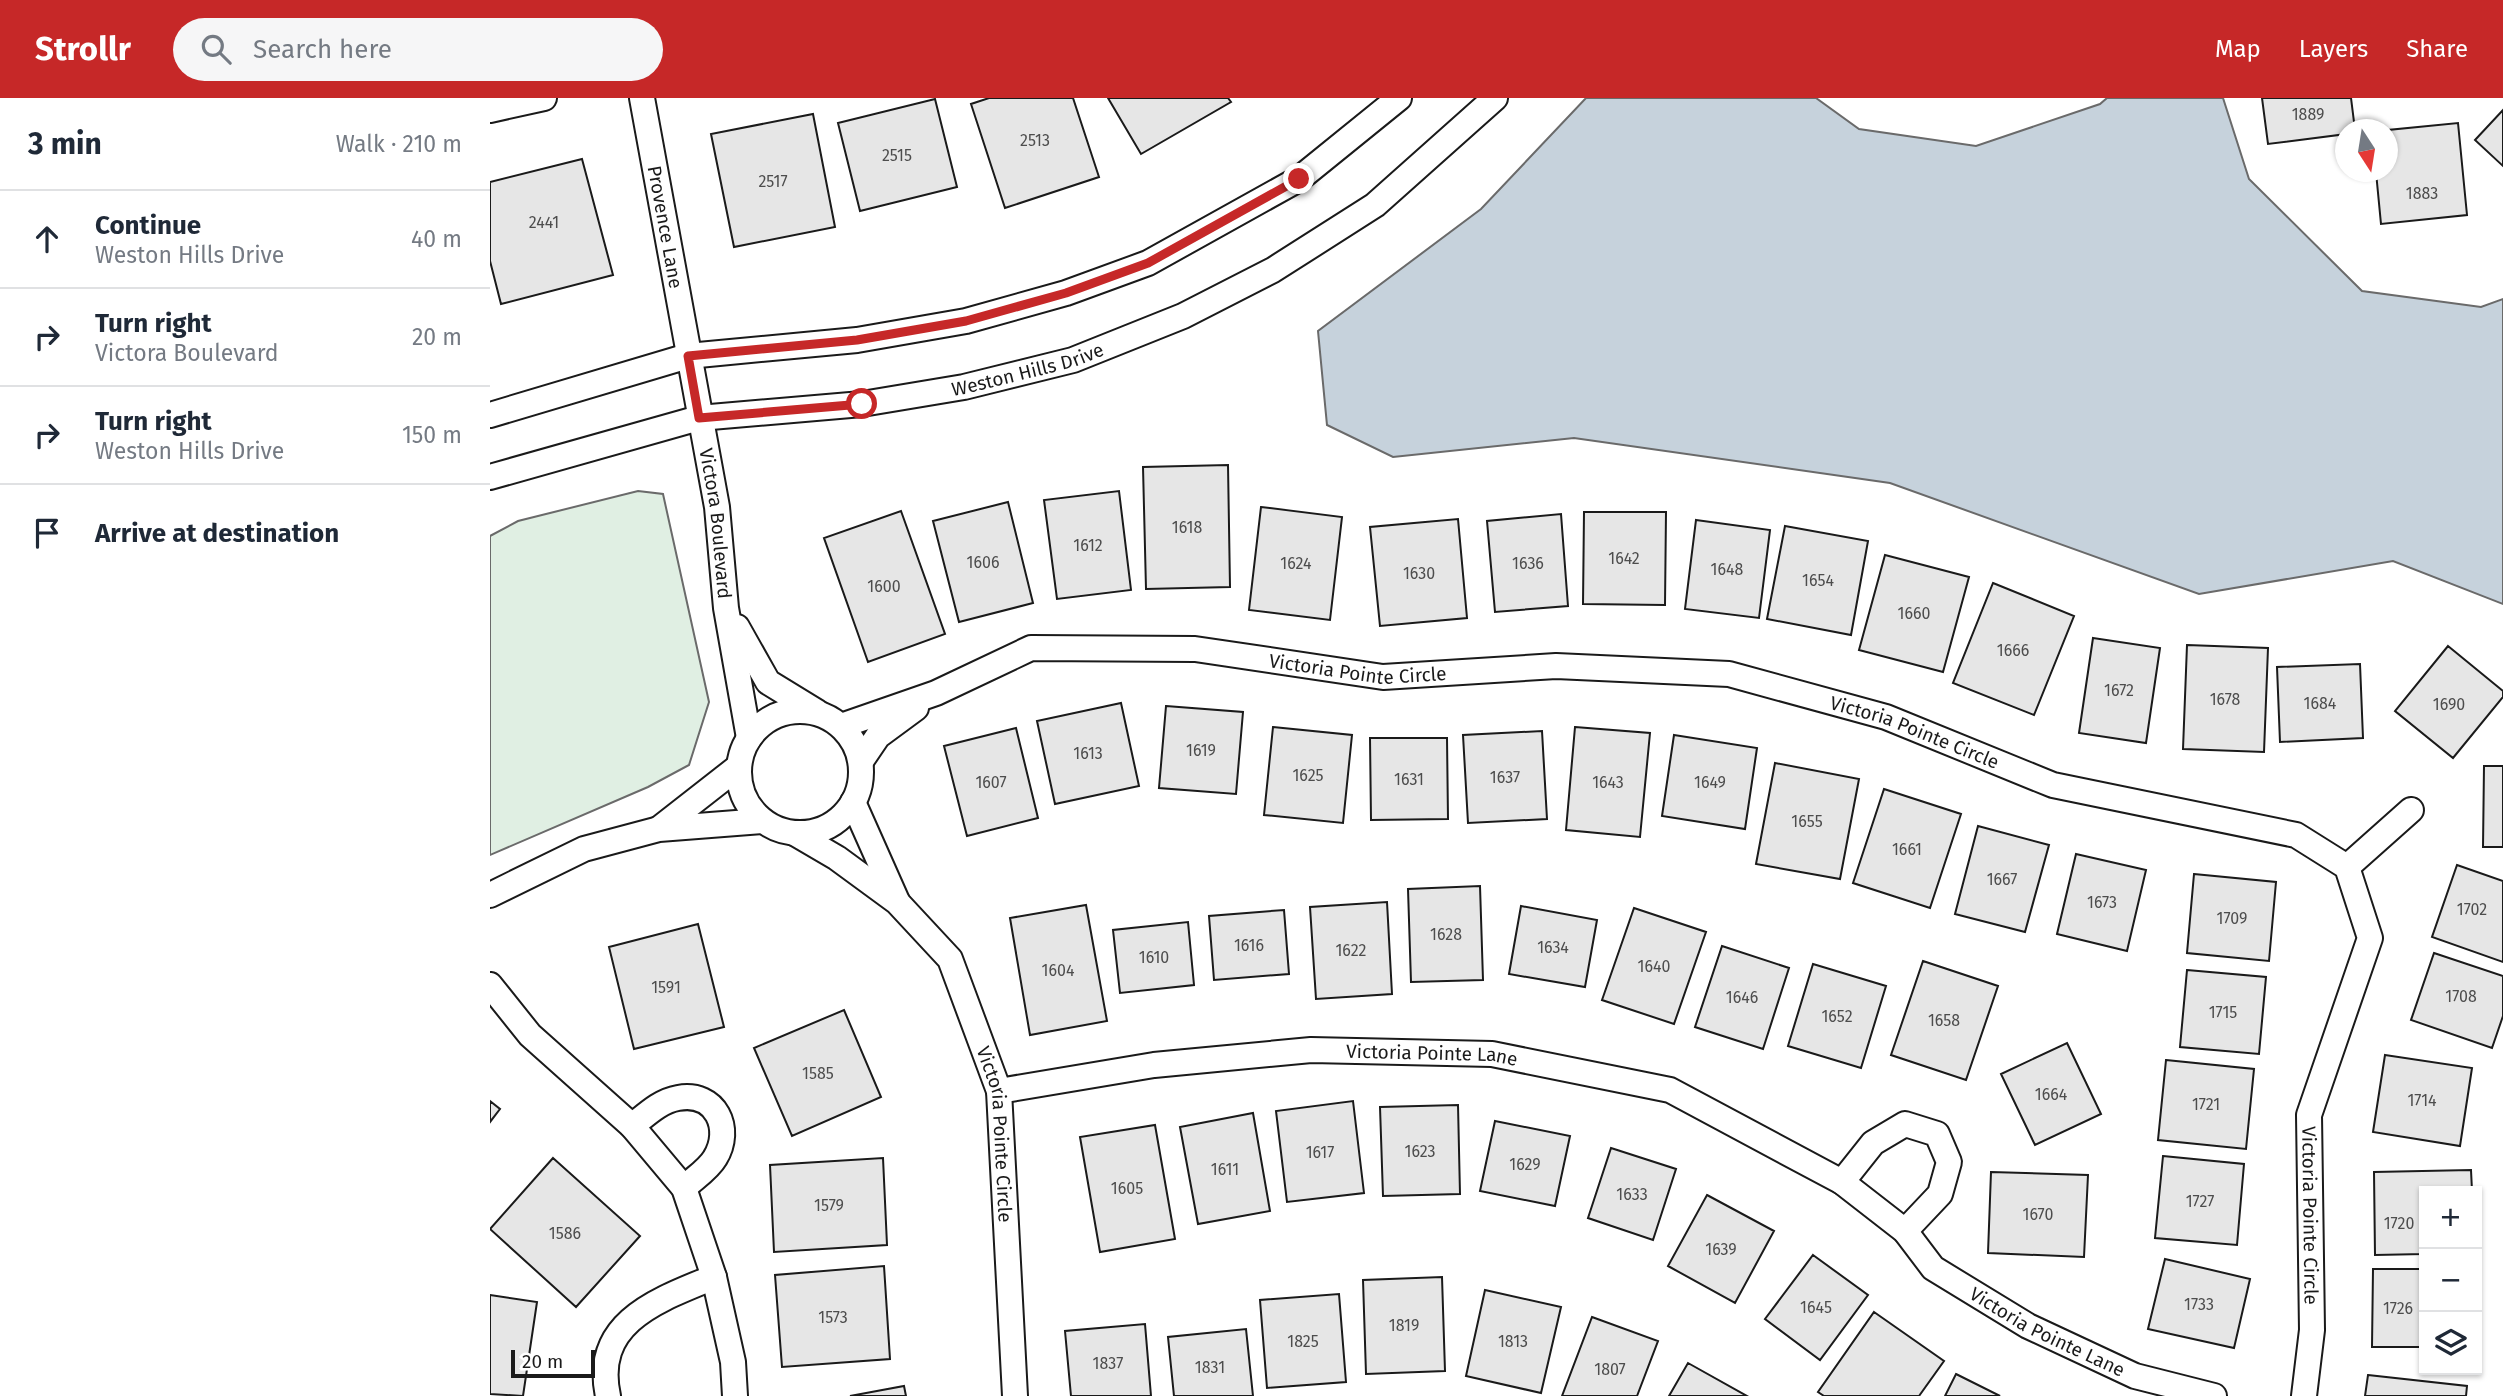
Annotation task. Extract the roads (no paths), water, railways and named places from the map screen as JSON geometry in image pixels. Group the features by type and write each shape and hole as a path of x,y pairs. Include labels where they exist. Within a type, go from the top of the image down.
{"street":[{"path":"490,110 544,98"},
{"name":"Provence Lane","path":"642,98 688,356"},
{"path":"490,415 688,356 857,340 966,321 1066,293 1148,263 1299,179 1399,98"},
{"name":"Weston Hills Drive","path":"490,477 699,418 862,404 964,387 1073,360 1183,316 1273,270 1375,205 1495,98"},
{"name":"Victora Boulevard","path":"688,356 717,507 726,608 749,738"},
{"name":"Victora Boulevard","path":"726,608 768,682 831,720"},
{"name":"Victoria Pointe Circle","path":"831,720 936,693 1031,648 1195,649 1383,677 1556,666 1729,674 1886,718 2053,785 2295,835 2347,867 2370,938 2309,1115 2312,1330 2304,1396"},
{"name":"Victoria Pointe Circle","path":"861,761 878,736 936,693"},
{"path":"490,895 584,849 659,829 762,821 796,834 809,833 836,822 853,802 862,778 861,761 852,740 831,720 798,710 771,718 749,738 738,767 659,829"},
{"path":"738,767 744,798 762,821"},
{"name":"Victoria Pointe Circle","path":"853,802 897,902"},
{"path":"2347,867 2411,810"},
{"name":"Victoria Pointe Circle","path":"796,834 837,858 897,902 950,959 999,1091 1015,1396"},
{"path":"490,985 530,1035 632,1126 684,1188 714,1277 733,1362 735,1396"},
{"name":"Victoria Pointe Lane","path":"999,1091 1154,1065 1311,1051 1492,1054 1670,1090 1842,1182 1905,1230 1933,1268 2028,1326 2135,1376 2214,1396"},
{"path":"632,1126 659,1105 678,1098 698,1098 715,1108 723,1123 723,1141 714,1160 684,1188"},
{"path":"1842,1182 1873,1143 1905,1124 1937,1134 1949,1162 1940,1194 1905,1230"},
{"path":"608,1396 603,1372 610,1346 630,1319 658,1300 714,1277"}]}
